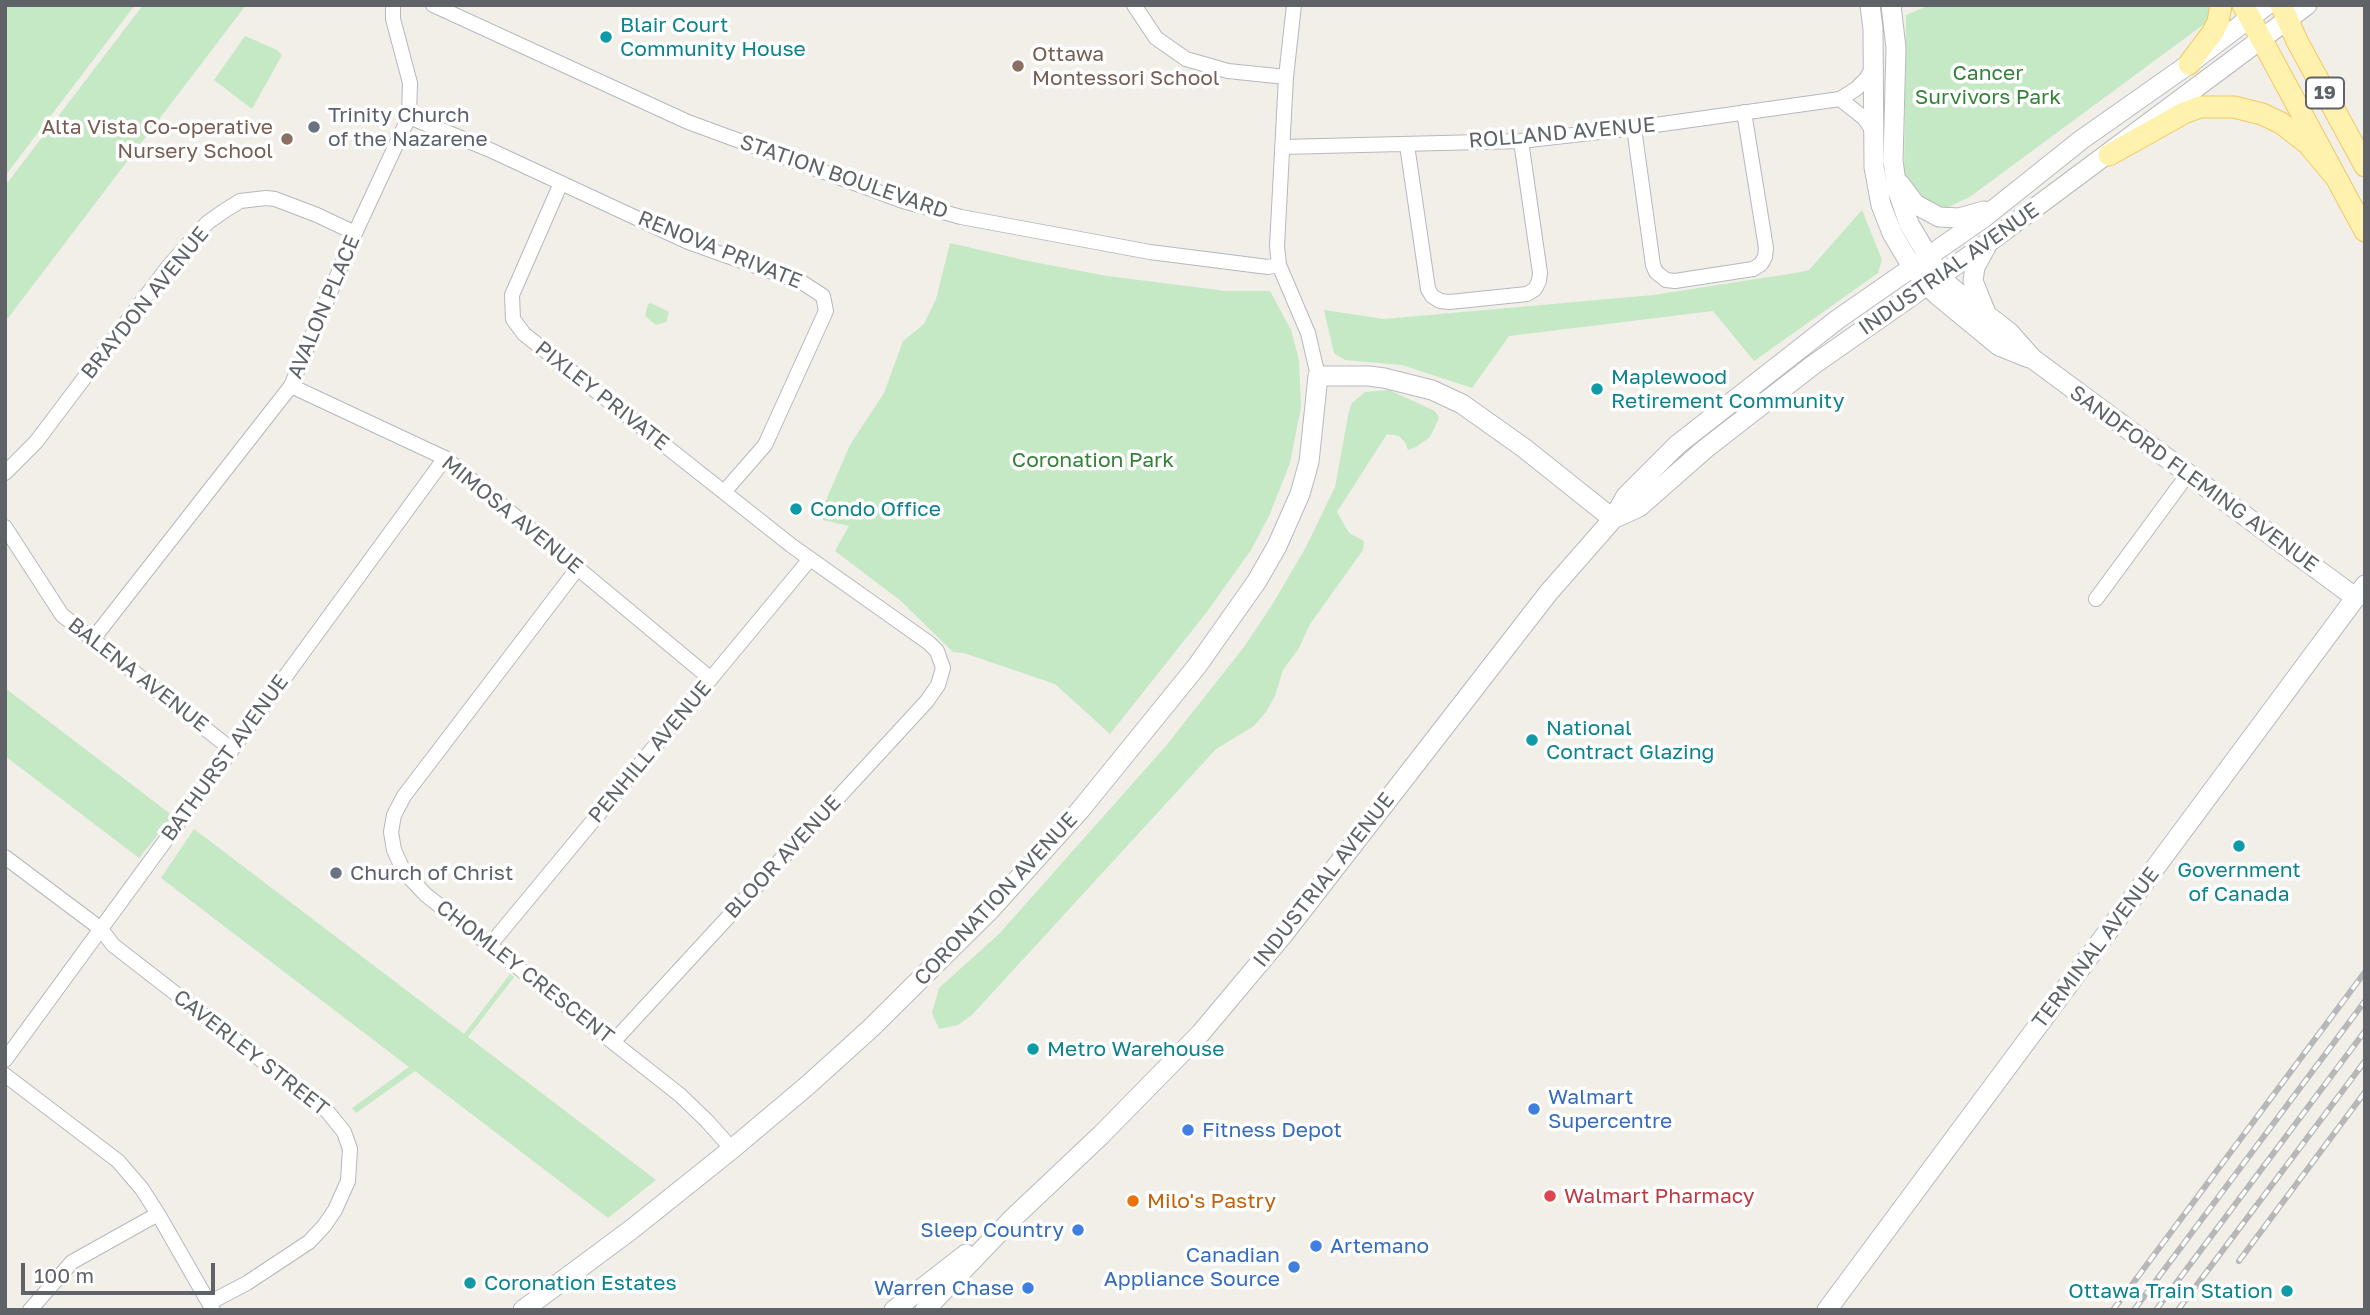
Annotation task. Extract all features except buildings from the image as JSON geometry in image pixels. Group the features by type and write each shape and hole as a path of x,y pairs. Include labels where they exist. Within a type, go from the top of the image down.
{"main road":[{"path":"2189,64 2213,32 2221,5"},
{"name":"19","path":"2246,12 2365,231"},
{"name":"19","path":"2284,12 2365,166"},
{"path":"2109,155 2184,113 2200,107 2234,107 2262,114 2288,128 2308,144 2333,174"}],"street":[{"name":"AVALON PLACE","path":"93,639 291,386 355,233 409,117 410,83 393,19 393,5"},
{"name":"STATION BOULEVARD","path":"433,5 688,122 903,201 961,217 1150,252 1268,267 1279,265"},
{"path":"1133,5 1156,37 1186,59 1202,66 1228,71 1286,77"},
{"path":"1294,5 1286,77 1277,246 1279,265 1308,332 1318,376 1384,378 1432,390 1462,404 1524,448 1613,519"},
{"path":"1870,5 1873,29 1874,167 1881,205 1892,233 1920,261 1933,281"},
{"path":"1891,5 1896,48 1894,176 1920,261"},
{"name":"INDUSTRIAL AVENUE","path":"925,1310 1011,1220 1101,1135 1200,1034 1289,927 1535,609 1613,519 1626,496 1677,445 1838,319 1982,219 2081,140 2189,64 2246,12 2267,5"},
{"path":"2284,12 2307,5"},
{"name":"INDUSTRIAL AVENUE","path":"1613,519 1640,508 1705,449 1799,376 2109,155 2261,39 2284,12"},
{"path":"1873,66 1866,79 1840,99 1864,118 1874,131"},
{"name":"ROLLAND AVENUE","path":"1282,147 1521,141 1840,99"},
{"path":"1634,128 1653,265 1656,272 1675,281 1753,269 1761,264 1765,257 1766,248 1744,112"},
{"name":"RENOVA PRIVATE","path":"409,117 488,149 688,242 803,283 823,296 826,311 765,445 723,492"},
{"path":"1407,145 1428,289 1432,296 1440,301 1450,302 1527,294 1535,289 1539,281 1521,141"},
{"path":"1894,176 1915,204 1930,214 1948,218 1969,217 2015,193"},
{"name":"PIXLEY PRIVATE","path":"561,183 512,295 513,319 524,334 810,559 929,643 937,651 943,668"},
{"name":"BRAYDON AVENUE","path":"5,473 36,442 168,267 207,223 224,211 240,201 275,199 355,233"},
{"path":"1986,314 1973,281 1978,258 1989,242"},
{"name":"SANDFORD FLEMING AVENUE","path":"1933,281 1952,288 2009,332 2033,359 2188,474 2360,592"},
{"name":"SANDFORD FLEMING AVENUE","path":"1933,281 1999,346 2033,359"},
{"name":"CORONATION AVENUE","path":"523,1310 732,1149 808,1086 871,1028 991,909 1081,810 1197,666 1257,581 1293,510 1302,485 1312,445 1318,376"},
{"name":"MIMOSA AVENUE","path":"291,386 445,458 711,679"},
{"name":"BATHURST AVENUE","path":"5,1060 445,458"},
{"path":"2096,599 2188,474"},
{"name":"BALENA AVENUE","path":"5,527 62,615 231,749"},
{"name":"PENHILL AVENUE","path":"490,945 810,559"},
{"name":"CHOMLEY CRESCENT","path":"578,569 404,796 394,815 391,832 394,850 404,872 426,895 680,1095 732,1149"},
{"name":"TERMINAL AVENUE","path":"1827,1310 2360,592"},
{"name":"BLOOR AVENUE","path":"614,1041 927,701 938,684 943,668"},
{"name":"CAVERLEY STREET","path":"5,857 100,929 113,945 338,1122 350,1149 348,1181 335,1210 309,1242 211,1306"},
{"path":"5,1075 118,1161 142,1189 211,1306"},
{"path":"30,1310 72,1262 158,1214"},
{"name":"INDUSTRIAL AVENUE","path":"894,1310 1011,1220"}],"green space":[{"path":"5,5 135,5 5,176"},
{"path":"143,5 246,5 5,322 5,186"},
{"name":"Cancer Survivors Park","path":"1930,5 2212,6 2207,22 1971,196 1949,207 1940,207 1911,191 1904,175 1906,15"},
{"path":"245,36 277,50 282,55 252,109 214,80"},
{"path":"1862,210 1882,260 1878,273 1754,361 1713,311 1509,336 1472,388 1402,365 1345,360 1334,353 1324,310 1384,319 1654,295 1801,272 1809,270"},
{"name":"Coronation Park","path":"950,243 1107,276 1226,291 1270,291 1291,330 1299,360 1301,407 1290,463 1269,516 1251,550 1206,613 1110,734 1055,684 964,653 953,652 901,601 835,551 849,526 823,520 823,507 850,445 884,393 903,341 924,324 936,299"},
{"path":"648,304 669,312 666,322 656,325 645,316"},
{"path":"1389,390 1435,411 1439,418 1430,437 1408,450 1399,436 1387,434 1337,512 1349,533 1364,541 1363,550 1310,624 1299,648 1283,670 1275,696 1266,712 1254,726 1216,749 972,1015 958,1025 939,1029 932,1013 939,988 999,934 1165,747 1244,647 1306,547 1335,487 1352,403 1365,392"},
{"path":"5,688 173,816 139,858 5,756"},
{"path":"194,829 464,1034 510,974 514,977 468,1037 656,1180 608,1218 415,1071 356,1113 352,1108 409,1067 161,878"}],"railway":[{"path":"2113,1310 2365,972"},
{"path":"2134,1310 2365,1001"},
{"path":"2156,1310 2365,1031"},
{"path":"2178,1310 2365,1061"},
{"path":"2239,1261 2365,1092"}],"place":[{"name":"Blair Court Community House","path":"606,37"},
{"name":"Ottawa Montessori School","path":"1018,66"},
{"name":"Trinity Church of the Nazarene","path":"314,127"},
{"name":"Alta Vista Co-operative Nursery School","path":"287,139"},
{"name":"Maplewood Retirement Community","path":"1597,389"},
{"name":"Condo Office","path":"796,509"},
{"name":"National Contract Glazing","path":"1532,740"},
{"name":"Government of Canada","path":"2239,846"},
{"name":"Church of Christ","path":"336,873"},
{"name":"Metro Warehouse","path":"1033,1049"},
{"name":"Walmart Supercentre","path":"1534,1109"},
{"name":"Fitness Depot","path":"1188,1130"},
{"name":"Walmart Pharmacy","path":"1550,1196"},
{"name":"Milo's Pastry","path":"1133,1201"},
{"name":"Sleep Country","path":"1078,1230"},
{"name":"Artemano","path":"1316,1246"},
{"name":"Canadian Appliance Source","path":"1294,1267"},
{"name":"Coronation Estates","path":"470,1283"},
{"name":"Warren Chase","path":"1028,1288"},
{"name":"Ottawa Train Station","path":"2287,1291"}]}
